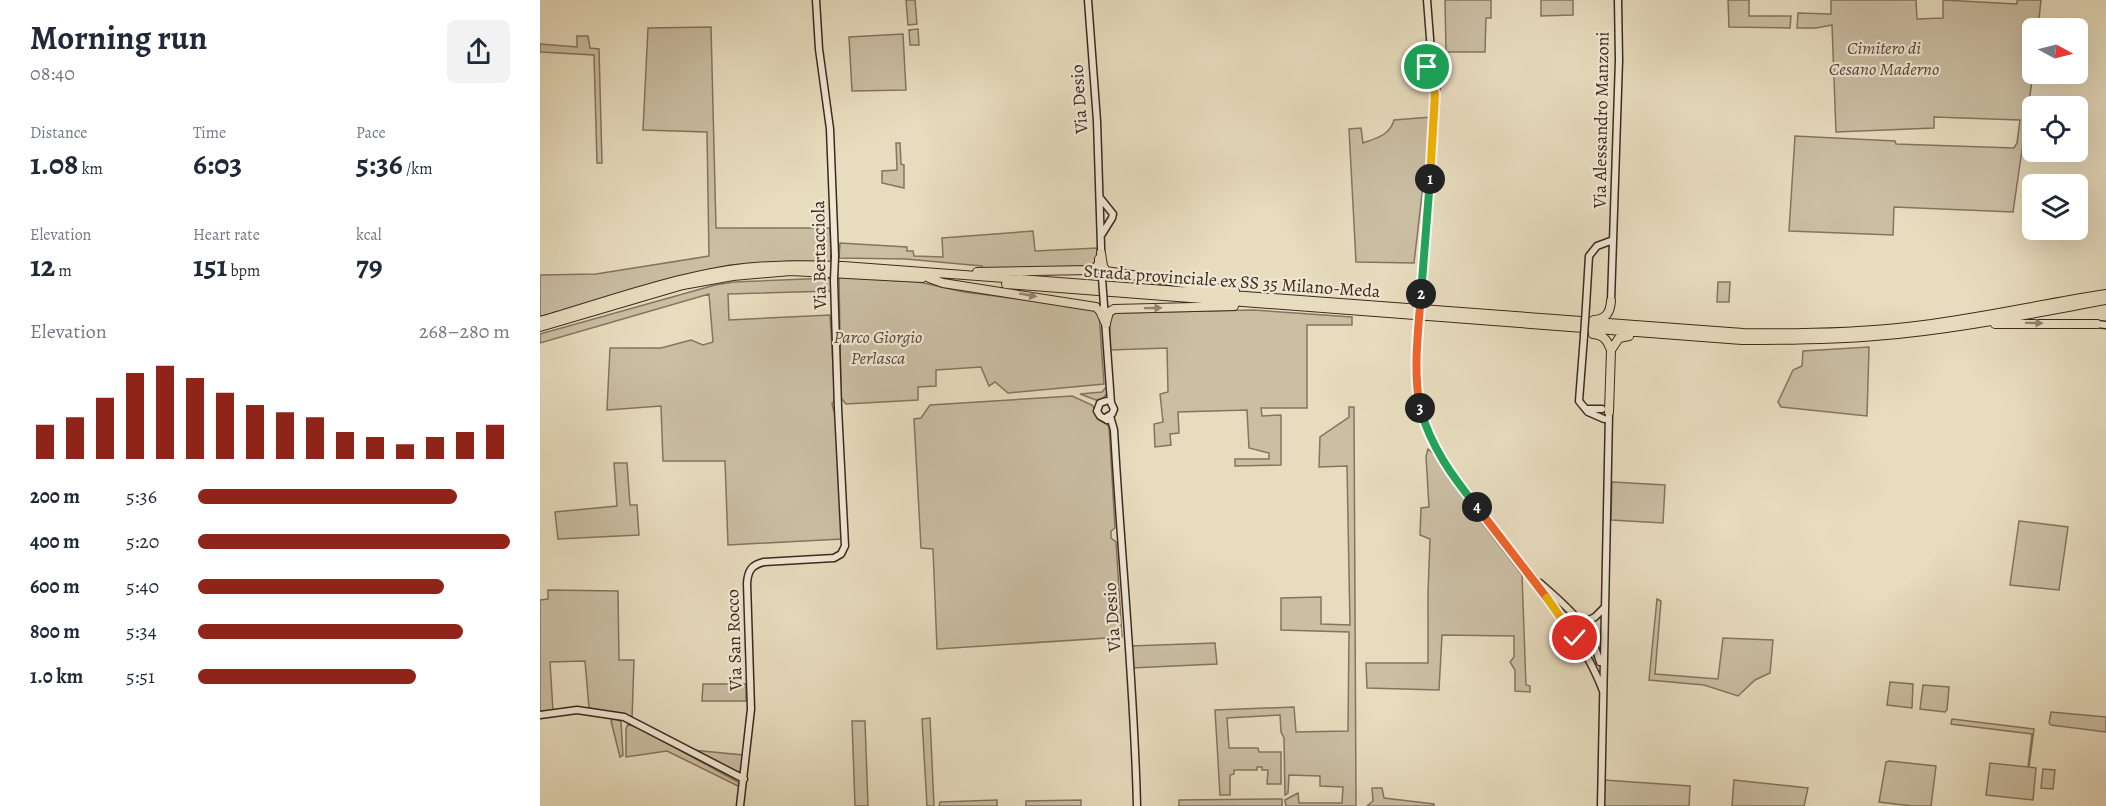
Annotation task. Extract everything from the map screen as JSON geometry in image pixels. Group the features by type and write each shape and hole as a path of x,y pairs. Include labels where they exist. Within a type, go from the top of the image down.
{"highway":[{"path":"959,275 1093,270 1099,264 1100,252"},
{"path":"1100,252 1102,266 1106,271 1265,298"},
{"name":"Strada provinciale ex SS 35 Milano-Meda","path":"540,321 683,279 730,270 792,265 959,275 1644,327 1784,334 1877,330 1975,317 2095,297 2106,300"},
{"name":"Strada provinciale ex SS 35 Milano-Meda","path":"540,327 683,285 733,276 791,271 929,278 1742,340 1805,340 1876,336 1954,327 2095,297 2106,291"},
{"path":"929,278 944,283 1096,307 1106,324"},
{"path":"1566,321 1574,318 1602,319 1608,314 1611,303"},
{"path":"1611,303 1617,320 1644,327"},
{"path":"1106,324 1109,312 1114,309 1277,306"},
{"path":"1954,327 2007,323 2097,324"},
{"path":"1572,328 1576,332 1604,336 1608,341 1611,350 1610,394 1605,414"},
{"path":"1611,350 1616,341 1624,336 1648,337 1654,334"}],"street":[{"name":"Via Bertacciola","path":"816,0 819,49 830,129 838,408 845,543 843,552 837,556 816,559"},
{"name":"Via Desio","path":"1088,0 1097,121 1099,196 1104,210"},
{"path":"1427,0 1431,51 1441,71 1435,94 1417,330 1416,386 1420,410 1429,436 1456,480 1533,577 1595,669 1603,691"},
{"name":"Via Alessandro Manzoni","path":"1611,303 1619,60 1618,0"},
{"path":"1431,51 1425,72 1435,94"},
{"path":"1428,66 1436,65"},
{"path":"1428,78 1432,80 1438,78"},
{"path":"1101,237 1113,214 1104,210 1101,219 1100,252 1110,391 1108,402 1114,411 1108,417 1100,416 1097,408 1100,403 1108,402"},
{"path":"1101,219 1105,222 1110,221"},
{"path":"1600,806 1610,429 1605,414 1583,408 1579,398 1588,256 1601,243 1613,244"},
{"path":"2097,324 2106,325"},
{"name":"Via Desio","path":"1108,417 1112,426 1132,688 1137,806"},
{"name":"Via San Rocco","path":"744,779 751,710 747,583 749,571 760,563 816,559"},
{"path":"1533,577 1582,622 1594,646 1602,671"},
{"path":"1575,638 1576,629 1582,622 1595,617 1605,606"},
{"path":"1580,645 1588,648 1594,646 1598,643 1603,631"},
{"path":"540,715 577,710 624,717 744,779 740,806"}],"green space":[{"path":"906,0 915,0 917,24 908,25"},
{"path":"1445,0 1491,0 1491,18 1486,18 1485,52 1446,52"},
{"path":"1541,0 1573,0 1573,15 1541,16"},
{"path":"1728,0 1749,0 1749,16 1791,16 1790,28 1729,27"},
{"name":"Cimitero di Cesano Maderno","path":"1831,0 1916,0 1917,19 1943,18 1943,0 2017,4 2017,0 2041,0 2039,18 2022,18 2022,84 2032,84 2030,96 2022,96 2022,150 2013,212 1894,207 1893,235 1789,231 1795,136 1895,141 1896,144 2014,148 2017,143 2020,120 1934,117 1934,128 1836,132 1832,25 1797,28 1798,13 1831,14"},
{"path":"711,27 716,228 830,228 831,262 792,261 730,265 682,276 540,317 540,275 596,274 709,256 707,132 643,130 648,28"},
{"path":"918,29 919,45 910,45 909,30"},
{"path":"903,34 906,90 852,91 849,37"},
{"path":"577,36 588,36 590,48 599,49 602,163 597,163 594,55 540,52 540,44 577,47"},
{"path":"1431,117 1414,263 1356,262 1349,129 1361,128 1363,143 1386,133 1394,120"},
{"path":"896,143 900,143 901,164 904,165 904,188 882,183 882,171 897,170"},
{"path":"1033,231 1035,251 1097,248 1096,261 1090,266 983,269 982,266 906,259 839,258 840,243 907,247 907,251 913,251 914,256 943,257 942,238"},
{"name":"Parco Giorgio Perlasca","path":"839,277 919,282 964,292 1095,309 1099,314 1104,384 1008,393 995,382 989,386 981,367 936,370 936,386 918,387 918,400 846,404 841,398"},
{"path":"831,278 831,291 728,294 729,320 830,315 835,399 832,404 836,418 842,539 728,545 725,461 663,461 661,406 607,410 610,348 661,348 691,340 703,345 713,342 709,294 540,343 540,334 715,285 734,282"},
{"path":"1718,282 1730,282 1729,302 1717,302"},
{"path":"1254,310 1352,317 1352,325 1307,325 1307,408 1261,408 1262,416 1281,415 1281,465 1235,466 1235,459 1269,459 1269,453 1249,448 1247,410 1178,412 1179,433 1170,434 1171,445 1155,447 1154,424 1163,422 1160,394 1168,392 1167,348 1110,350 1110,317 1116,313"},
{"path":"1869,347 1867,416 1781,407 1778,402 1793,370 1802,366 1803,351"},
{"path":"1107,386 1107,393 1102,400 1080,394 1102,392"},
{"path":"1072,396 1092,405 1109,427 1115,528 1111,531 1111,538 1116,542 1122,637 937,649 933,549 921,548 914,419 921,418 930,405"},
{"path":"1349,407 1354,407 1356,806 1286,806 1285,800 1298,793 1299,803 1342,803 1343,787 1320,786 1320,776 1289,775 1288,793 1285,795 1284,738 1281,732 1280,715 1227,718 1229,748 1258,748 1259,752 1281,752 1281,784 1267,784 1268,770 1262,770 1262,767 1257,767 1257,770 1234,770 1234,774 1230,775 1230,795 1220,795 1215,710 1294,707 1296,732 1348,731 1349,632 1281,630 1281,598 1321,597 1321,624 1350,625 1347,466 1319,467 1320,437 1349,417"},
{"path":"1428,449 1434,454 1466,502 1522,575 1526,685 1530,686 1530,692 1515,691 1515,670 1510,662 1514,657 1514,636 1442,635 1439,690 1367,688 1366,663 1428,663 1430,539 1420,535 1421,508 1429,507 1426,456"},
{"path":"614,463 627,463 630,505 637,505 639,535 558,539 555,512 617,506"},
{"path":"1612,482 1665,485 1663,523 1611,520"},
{"path":"2019,521 2068,527 2059,590 2010,585"},
{"path":"548,590 618,591 619,660 634,660 632,719 620,714 589,708 585,661 550,662 553,711 540,713 540,600 548,599"},
{"path":"1657,599 1661,601 1655,674 1718,679 1723,638 1773,640 1770,673 1755,680 1738,696 1704,685 1649,680"},
{"path":"1215,643 1217,664 1131,668 1130,646"},
{"path":"1890,682 1913,684 1912,708 1887,705"},
{"path":"703,684 746,684 746,701 702,701"},
{"path":"1923,685 1949,687 1945,712 1920,709"},
{"path":"2051,712 2106,717 2106,732 2051,725 2049,723"},
{"path":"615,718 621,722 623,755 620,757 611,721"},
{"path":"930,718 934,806 927,806 922,719"},
{"path":"1952,719 2034,729 2029,767 2036,768 2033,800 1986,795 1990,763 2028,767 2032,734 1951,724"},
{"path":"852,721 865,721 868,806 855,806"},
{"path":"628,724 740,783 740,787 667,751 626,757"},
{"path":"692,750 743,755 742,772 735,772"},
{"path":"1886,762 1936,766 1931,806 1879,802"},
{"path":"2043,769 2055,770 2053,789 2041,788"},
{"path":"1604,780 1690,786 1689,806 1603,806"},
{"path":"1734,780 1808,788 1804,806 1732,806"},
{"path":"1372,788 1382,788 1384,798 1434,804 1434,806 1367,806 1373,801"},
{"path":"1282,799 1282,806 1179,806 1179,800"},
{"path":"997,800 997,806 939,806 940,802"},
{"path":"1081,800 1081,806 1026,806 1026,801"}],"route":[{"path":"1427,67 1425,75 1432,84 1435,94 1415,364 1420,410 1429,436 1441,458 1533,577 1575,638"}]}
